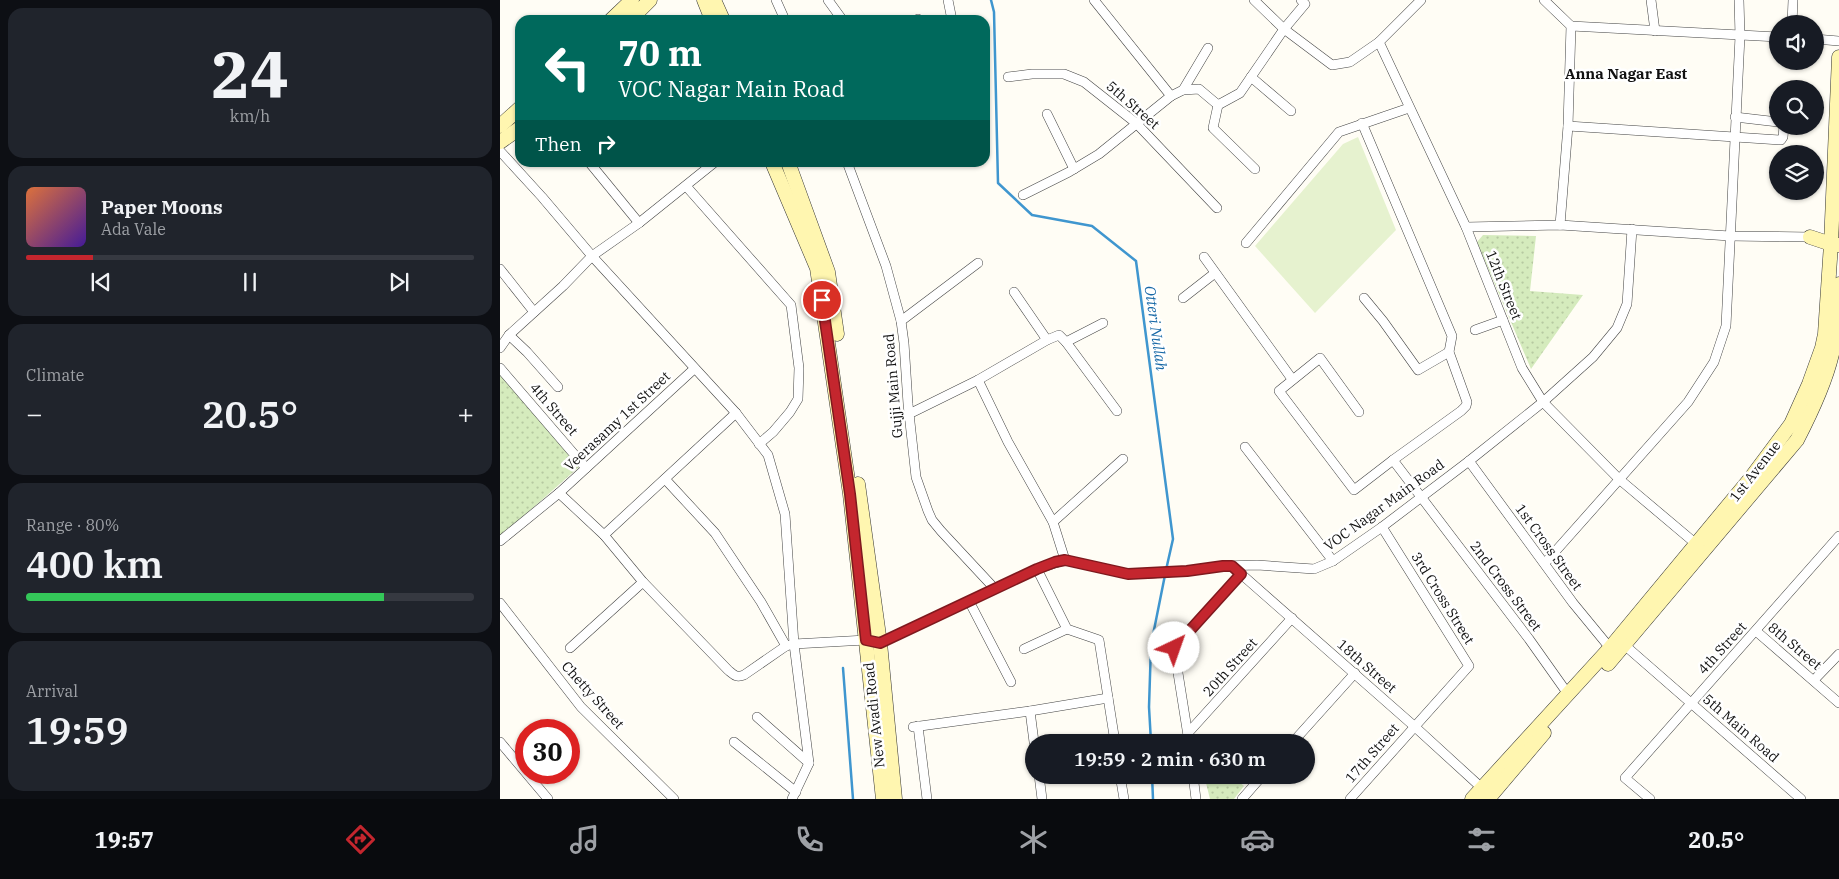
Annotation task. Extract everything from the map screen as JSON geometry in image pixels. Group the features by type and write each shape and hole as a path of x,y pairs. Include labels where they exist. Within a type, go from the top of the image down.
{"main road":[{"path":"616,15 632,0"},
{"path":"635,15 650,0"},
{"path":"704,0 710,15"},
{"path":"714,0 722,15"},
{"name":"1st Avenue","path":"1472,799 1488,796 1562,713 1791,424 1809,384 1822,348 1833,335 1839,57"},
{"path":"500,126 515,112"},
{"path":"500,142 515,132"},
{"name":"New Avadi Road","path":"774,167 816,268 850,494 883,799"},
{"name":"New Avadi Road","path":"790,167 828,272 880,643 895,799"},
{"path":"1810,237 1835,239"},
{"name":"1st Avenue","path":"1488,796 1568,694 1651,612 1797,440 1814,407 1830,360 1839,284"}],"street":[{"path":"776,0 783,15"},
{"path":"828,0 839,15"},
{"path":"948,0 951,15"},
{"path":"1094,0 1171,96"},
{"path":"1254,0 1284,29 1332,65 1350,62 1379,42 1421,0"},
{"path":"1255,169 1213,128 1218,105 1240,93 1284,29 1305,4 1301,0"},
{"path":"1544,0 1571,26 1769,38"},
{"path":"1651,0 1655,31"},
{"path":"1544,563 1688,402 1714,362 1726,326 1740,36 1739,0"},
{"path":"1792,15 1793,0"},
{"path":"1560,225 1568,126 1571,26"},
{"path":"1824,40 1839,41"},
{"name":"12th Street","path":"1379,42 1466,227 1522,368 1543,402 1619,479 1695,543"},
{"path":"1183,90 1208,48"},
{"name":"5th Street","path":"1008,77 1032,74 1064,74 1084,82 1136,123 1216,208"},
{"path":"1251,77 1291,111"},
{"path":"1023,195 1099,154 1171,96 1183,90 1199,89 1218,105"},
{"path":"1246,243 1339,132 1409,108"},
{"path":"1047,114 1074,169"},
{"path":"1735,117 1769,121"},
{"path":"1359,412 1320,358 1279,390 1354,490 1466,406 1467,402 1449,352 1452,336 1362,123"},
{"path":"1568,126 1781,140 1783,135"},
{"path":"500,151 694,369 736,412 768,455 785,514 790,645 809,763 794,795 734,742"},
{"path":"593,167 639,224"},
{"path":"500,348 509,335 563,286 592,256 639,224 709,167"},
{"name":"Gujji Main Road","path":"850,167 886,266 901,321 916,477 932,520 995,589"},
{"path":"686,186 791,305 799,368 798,399 774,432 759,444"},
{"path":"1466,227 1560,225 1730,236 1810,237"},
{"name":"VOC Nagar Main Road","path":"880,643 1037,569 1065,560 1128,574 1257,565 1314,569 1332,561 1382,527 1469,461 1543,402 1593,357 1617,328 1627,304 1632,229"},
{"path":"1204,257 1292,379"},
{"path":"901,321 978,263"},
{"path":"500,269 534,312"},
{"path":"1183,298 1215,273"},
{"path":"1014,292 1047,340"},
{"path":"1364,298 1418,370 1449,352"},
{"path":"1475,330 1503,320"},
{"path":"1066,342 1103,323"},
{"path":"509,335 558,387"},
{"path":"909,414 978,380 1059,335 1117,411"},
{"name":"4th Street","path":"500,368 586,468"},
{"name":"Veerasamy 1st Street","path":"500,541 559,493 694,369"},
{"path":"978,380 1008,442 1053,522 1065,560"},
{"path":"604,535 736,412"},
{"path":"1245,447 1332,561"},
{"path":"1053,522 1123,459"},
{"name":"2nd Cross Street","path":"1393,460 1529,639 1568,694"},
{"name":"1st Cross Street","path":"1469,461 1573,603 1617,644"},
{"path":"665,479 720,541 790,645"},
{"path":"559,493 604,535 643,582 734,676 744,676 790,645 866,640 880,643"},
{"name":"3rd Cross Street","path":"1382,527 1469,666 1414,726"},
{"name":"4th Street","path":"1650,799 1625,778 1839,536"},
{"name":"18th Street","path":"1232,566 1414,726 1488,796"},
{"path":"1037,569 1067,629"},
{"path":"1188,734 1174,648 1241,574"},
{"path":"570,648 643,582"},
{"path":"969,601 1011,682"},
{"name":"Chetty Street","path":"500,603 581,706 674,799"},
{"name":"20th Street","path":"1192,734 1292,618"},
{"path":"1024,649 1067,629 1099,640 1114,734"},
{"name":"8th Street","path":"1756,631 1839,703"},
{"name":"5th Main Road","path":"1617,644 1691,702 1801,799"},
{"path":"1814,680 1839,654"},
{"path":"1300,734 1355,674"},
{"path":"927,799 915,726 1030,711 1108,698"},
{"path":"1030,711 1033,734"},
{"path":"757,717 809,763"},
{"name":"17th Street","path":"1350,799 1414,726"},
{"path":"500,742 548,799"},
{"path":"1040,784 1042,799"},
{"path":"1122,784 1124,799"},
{"path":"1194,784 1196,799"},
{"path":"1242,799 1256,784"}],"green space":[{"path":"1358,137 1396,230 1315,313 1255,246 1343,144"},
{"path":"1483,235 1536,236 1530,291 1583,295 1531,369 1477,242"},
{"path":"500,372 580,466 500,537"},
{"path":"1206,784 1242,784 1244,786 1234,799 1210,799"}],"waterway":[{"name":"Otteri Nullah","path":"991,0 994,12 998,183 1032,215 1092,226 1136,261 1173,539 1166,570"},
{"name":"Otteri Nullah","path":"1151,734 1149,707 1151,645 1165,575"},
{"path":"843,668 853,799"},
{"name":"Otteri Nullah","path":"1152,784 1153,799"}],"district":[{"name":"Anna Nagar East","path":"1626,73"}],"route":[{"path":"822,300 850,494 866,640 880,643 1055,562 1065,560 1128,574 1187,571 1232,566 1241,574 1174,648"}]}
